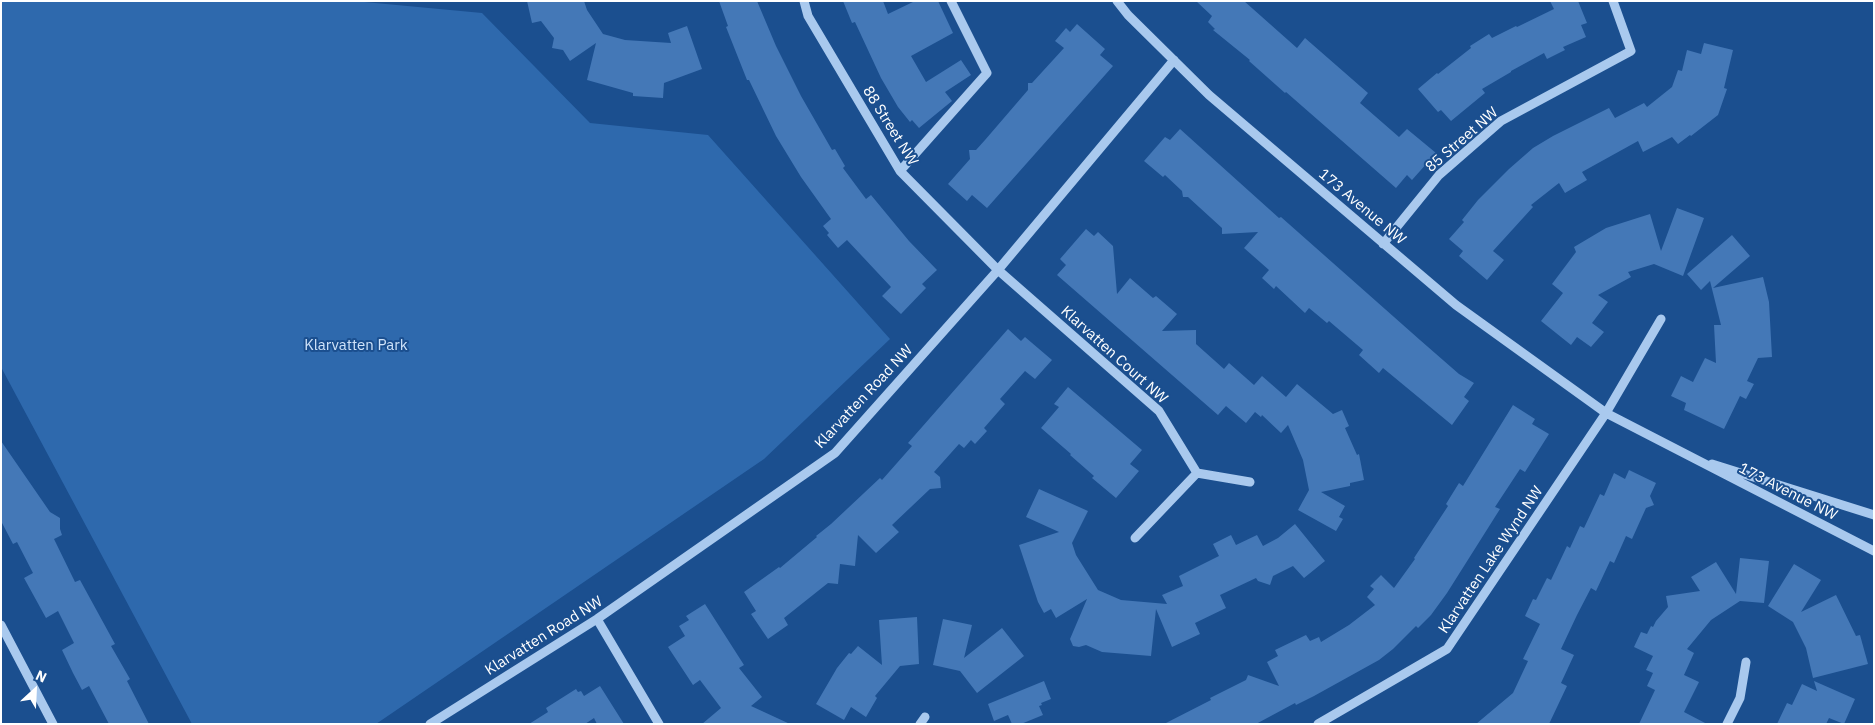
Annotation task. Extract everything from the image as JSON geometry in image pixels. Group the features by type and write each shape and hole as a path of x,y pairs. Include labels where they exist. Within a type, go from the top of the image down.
{"street":[{"name":"88 Street NW","path":"804,1 808,16 900,171 998,270"},
{"path":"900,171 987,73 951,1"},
{"name":"173 Avenue NW","path":"1118,1 1128,15 1209,95 1456,304 1606,413 1874,551"},
{"name":"85 Street NW","path":"1383,244 1439,175 1501,121 1631,51 1613,1"},
{"name":"Klarvatten Road NW","path":"430,724 597,619 835,453 998,270 1174,60"},
{"name":"Klarvatten Court NW","path":"998,270 1160,411 1197,473"},
{"path":"1606,413 1661,319"},
{"name":"Klarvatten Lake Wynd NW","path":"1318,724 1447,649 1606,413"},
{"name":"173 Avenue NW","path":"1690,457 1874,515"},
{"path":"1135,538 1197,473 1250,482"},
{"path":"597,619 659,724"},
{"path":"1,625 53,724"},
{"path":"1727,724 1740,698 1746,662"}],"green space":[{"name":"Klarvatten Park","path":"1,1 354,1 482,13 590,123 708,135 890,339 764,459 376,724 192,724 1,367"}],"building":[{"path":"527,1 584,1 587,10 603,34 625,40 671,43 668,33 687,26 702,69 664,83 663,98 633,96 633,93 587,80 596,43 570,61 563,50 552,48 554,38 541,21 532,23"},
{"path":"719,1 757,1 776,46 801,96 832,150 835,149 845,166 843,168 866,199 871,195 909,241 937,270 922,284 926,288 901,314 882,296 891,287 847,240 838,248 827,235 829,233 823,226 831,219 801,177 776,136 749,80 747,80 726,27 728,26"},
{"path":"843,1 883,1 888,14 915,1 938,1 953,33 911,56 926,82 961,60 971,75 945,92 952,101 919,128 912,120 910,122 898,107 881,78 855,22 852,23"},
{"path":"1196,1 1244,1 1297,48 1305,38 1368,93 1360,103 1399,137 1407,129 1436,153 1412,180 1407,175 1396,188 1213,30 1215,29 1208,22 1212,16"},
{"path":"1550,1 1578,1 1587,23 1581,25 1586,37 1563,47 1565,50 1547,59 1544,53 1482,89 1485,93 1451,121 1441,110 1438,112 1418,89 1471,48 1470,46 1489,34 1492,38 1554,9"},
{"path":"1077,24 1105,49 1100,55 1113,66 987,208 972,195 967,201 948,184 970,159 969,150 976,150 1028,90 1028,83 1032,83 1064,48 1055,41 1066,28 1070,32"},
{"path":"1704,43 1733,50 1724,88 1727,89 1718,115 1678,144 1672,137 1643,152 1638,141 1582,172 1587,180 1565,193 1559,183 1531,205 1533,207 1493,251 1504,260 1487,280 1459,256 1463,251 1449,239 1464,222 1462,220 1478,200 1533,148 1609,108 1615,118 1644,103 1647,107 1672,87 1678,70 1682,71 1687,50 1701,54"},
{"path":"1180,129 1279,218 1281,217 1459,374 1474,383 1464,397 1469,401 1452,425 1383,368 1379,373 1359,355 1363,350 1329,321 1327,323 1309,308 1305,313 1276,286 1274,289 1262,278 1269,270 1244,248 1258,232 1222,234 1222,228 1188,197 1183,197 1182,191 1165,175 1163,177 1144,161 1165,137 1170,140"},
{"path":"1677,208 1704,218 1683,276 1654,264 1628,272 1631,277 1598,295 1608,302 1592,323 1604,332 1591,347 1577,337 1571,345 1541,321 1563,293 1552,284 1576,252 1574,247 1606,228 1650,214 1661,251"},
{"path":"1086,229 1094,236 1098,232 1113,246 1117,294 1130,278 1153,298 1156,296 1177,314 1162,331 1196,330 1196,344 1224,369 1229,363 1254,385 1262,376 1286,397 1297,384 1333,414 1342,410 1349,426 1345,428 1357,455 1359,454 1364,480 1350,483 1350,486 1321,492 1345,506 1339,517 1343,519 1336,531 1298,510 1309,490 1303,460 1288,425 1281,433 1262,415 1261,417 1255,412 1246,423 1226,406 1218,415 1057,275 1066,265 1060,259"},
{"path":"1732,235 1750,256 1713,288 1763,277 1769,302 1772,357 1758,358 1747,381 1754,384 1746,399 1740,396 1724,429 1684,410 1686,403 1671,396 1681,376 1693,382 1705,358 1716,363 1714,325 1721,325 1710,281 1701,290 1687,274"},
{"path":"1008,329 1021,341 1025,337 1052,360 1035,379 1025,371 1000,399 1005,404 984,428 987,431 975,444 971,440 964,448 959,444 934,472 940,477 941,488 930,489 892,525 899,532 876,553 858,535 855,566 840,564 838,584 828,583 784,618 788,625 768,639 751,614 756,611 744,592 780,568 817,537 880,478 882,480 912,446 908,443"},
{"path":"1068,387 1142,450 1130,464 1139,471 1116,498 1092,478 1094,476 1041,428 1059,407 1054,404"},
{"path":"1513,405 1535,419 1532,424 1549,434 1525,472 1520,469 1495,507 1500,509 1447,593 1431,615 1418,628 1416,626 1379,660 1314,696 1296,705 1295,703 1256,724 1164,724 1246,680 1248,675 1279,686 1267,662 1278,656 1275,650 1306,635 1310,641 1319,637 1321,642 1349,625 1375,605 1367,597 1374,589 1370,586 1381,575 1394,588 1415,559 1448,506 1446,504 1459,483 1463,486"},
{"path":"1,441 50,512 60,518 62,535 54,539 75,582 80,580 115,644 111,646 130,679 127,681 149,724 109,724 89,686 82,690 73,673 62,650 74,643 58,611 46,618 24,578 33,573 17,542 13,544 1,521"},
{"path":"1629,470 1656,483 1650,496 1654,505 1646,508 1632,539 1626,536 1614,563 1610,561 1596,591 1591,588 1577,615 1561,649 1574,655 1561,683 1567,686 1549,724 1476,724 1513,693 1528,661 1523,659 1540,624 1525,616 1533,599 1536,600 1547,578 1551,580 1567,546 1570,548 1580,526 1584,528 1600,494 1604,496 1614,473 1625,479"},
{"path":"1039,489 1088,511 1072,543 1076,555 1098,590 1121,600 1167,604 1162,595 1183,586 1179,576 1219,556 1213,544 1231,535 1236,545 1257,535 1263,546 1278,538 1295,524 1325,561 1304,578 1293,566 1273,576 1270,585 1258,581 1256,578 1220,595 1226,608 1195,623 1200,634 1172,647 1156,609 1151,656 1102,652 1086,645 1073,646 1070,639 1087,599 1056,618 1051,609 1044,613 1038,602 1019,545 1059,532 1026,517"},
{"path":"1740,558 1769,561 1764,603 1740,601 1711,620 1687,649 1694,653 1684,675 1699,682 1684,712 1707,724 1639,724 1655,690 1647,686 1653,673 1646,670 1653,656 1634,647 1641,632 1647,634 1651,626 1653,627 1668,607 1666,596 1700,591 1691,577 1716,562 1736,594"},
{"path":"1794,564 1821,580 1801,612 1836,595 1856,636 1860,635 1868,664 1813,678 1806,648 1793,622 1768,606"},
{"path":"705,604 744,665 739,668 762,697 751,706 790,724 702,724 721,708 700,680 693,685 668,647 685,636 679,626 689,620 686,616"},
{"path":"917,617 919,664 900,666 875,696 877,698 866,717 851,707 844,720 816,704 837,668 849,653 851,654 858,646 882,665 879,620"},
{"path":"943,619 972,625 964,658 1002,628 1024,656 977,693 960,671 933,665"},
{"path":"1044,681 1051,699 1041,703 1042,705 1039,706 1043,715 1021,724 1012,724 1008,715 994,721 988,704"},
{"path":"1814,681 1855,699 1844,724 1829,718 1826,724 1777,724 1787,703 1792,705 1802,684 1817,691"},
{"path":"600,686 624,724 597,724 594,718 585,724 529,724 548,712 546,708 576,689 578,692 581,691 584,696"}]}
